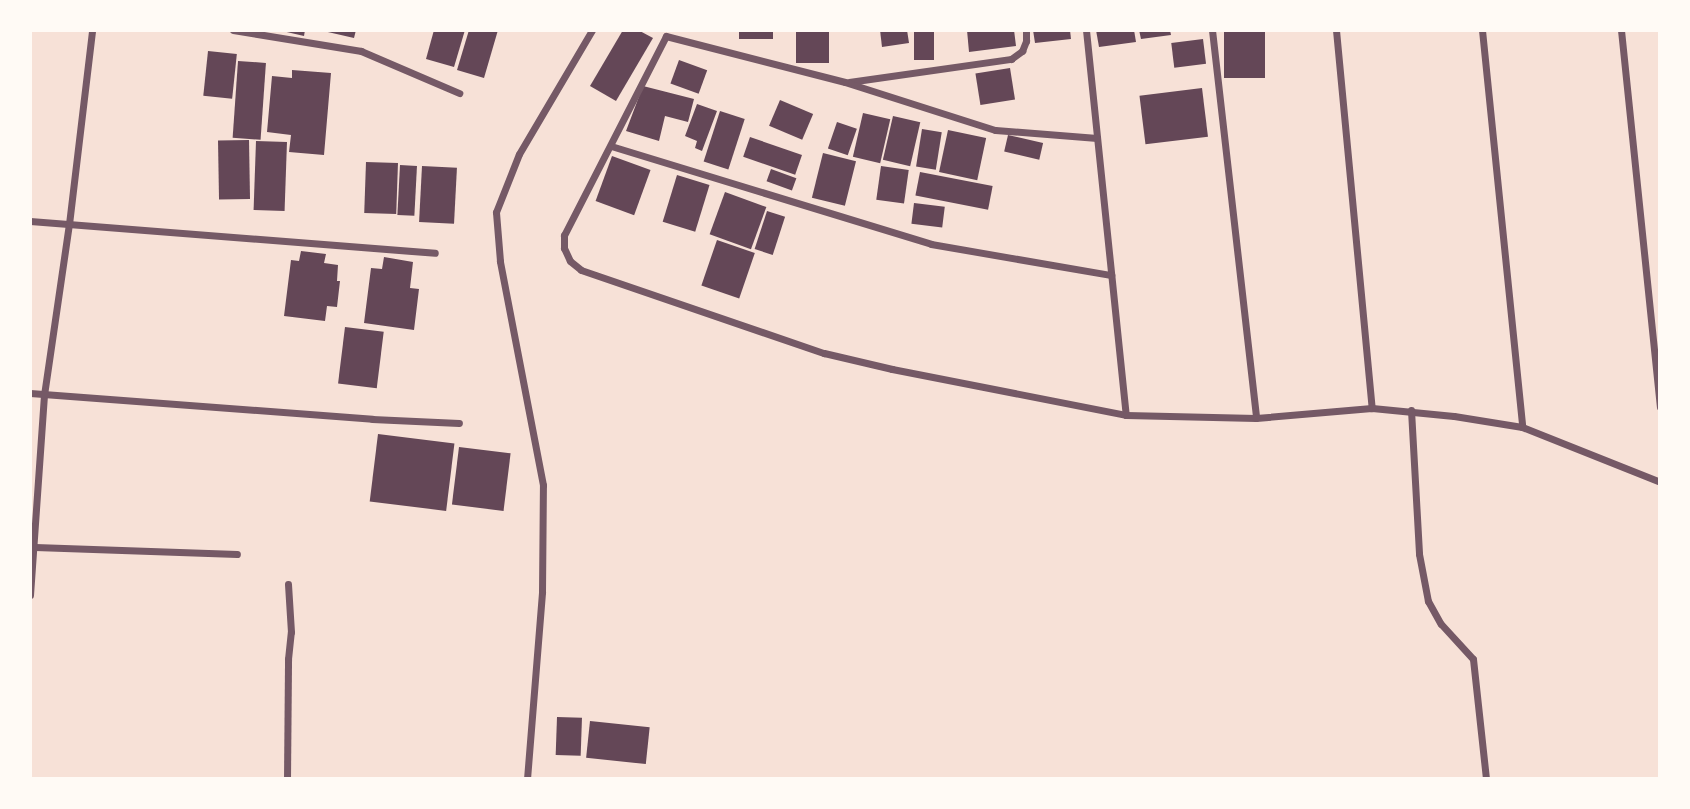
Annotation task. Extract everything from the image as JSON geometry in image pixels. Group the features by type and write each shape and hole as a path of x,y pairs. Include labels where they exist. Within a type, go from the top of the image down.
{"street":[{"path":"30,595 44,395 69,224 92,30"},
{"path":"233,30 362,51 459,93"},
{"path":"527,779 542,592 543,485 500,261 496,212 519,154 592,30"},
{"path":"845,82 1011,58 1022,51 1026,30"},
{"path":"1086,30 1126,415"},
{"path":"1212,30 1256,418"},
{"path":"1336,30 1372,408"},
{"path":"1482,30 1522,426"},
{"path":"1620,30 1660,407"},
{"path":"1097,138 995,130 845,82 666,36 564,235 566,255 581,270 824,353 1126,415 1256,418 1372,408 1522,426 1660,482"},
{"path":"611,146 931,244 1111,275"},
{"path":"30,221 435,254"},
{"path":"30,393 459,423"},
{"path":"1411,411 1419,554 1428,601 1441,624 1473,659 1486,779"},
{"path":"35,547 237,554"},
{"path":"287,779 288,659 291,632 288,584"}],"building":[{"path":"278,30 305,30 304,36"},
{"path":"319,30 356,30 354,38"},
{"path":"434,30 465,30 454,67 426,59"},
{"path":"469,30 498,30 484,78 457,70"},
{"path":"623,30 638,30 653,38 616,101 590,86"},
{"path":"739,30 773,30 773,39 739,39"},
{"path":"796,30 829,30 829,63 796,63"},
{"path":"880,30 907,30 909,43 882,47"},
{"path":"914,30 934,30 934,60 914,60"},
{"path":"967,30 1014,30 1016,46 969,52"},
{"path":"1033,30 1070,30 1071,39 1035,43"},
{"path":"1096,30 1134,30 1136,42 1099,47"},
{"path":"1139,30 1170,30 1171,35 1141,39"},
{"path":"1224,30 1265,30 1265,78 1224,78"},
{"path":"1203,39 1206,64 1174,68 1171,43"},
{"path":"208,51 237,54 232,99 203,96"},
{"path":"679,60 707,70 699,94 670,83"},
{"path":"238,61 266,63 261,140 233,138"},
{"path":"1010,68 1015,100 980,105 975,73"},
{"path":"292,70 331,73 324,155 289,152 291,135 267,132 272,76 292,78"},
{"path":"643,86 694,99 688,122 665,116 659,141 626,131"},
{"path":"1202,88 1208,137 1145,144 1139,96"},
{"path":"780,100 813,114 802,140 769,126"},
{"path":"697,104 717,111 702,151 695,148 697,141 685,136"},
{"path":"720,111 745,119 728,169 704,161"},
{"path":"863,113 890,119 880,163 853,157"},
{"path":"893,116 920,122 910,166 883,160"},
{"path":"837,122 857,129 848,155 828,148"},
{"path":"922,129 942,132 936,170 916,167"},
{"path":"948,130 986,138 977,180 939,172"},
{"path":"1008,135 1043,143 1039,160 1004,152"},
{"path":"750,137 802,155 795,175 743,157"},
{"path":"249,140 250,199 219,200 218,141"},
{"path":"256,141 287,142 285,211 254,210"},
{"path":"823,153 856,161 845,206 812,198"},
{"path":"612,156 651,170 634,215 596,201"},
{"path":"366,162 398,163 396,214 364,213"},
{"path":"400,165 417,166 414,216 397,215"},
{"path":"422,166 457,168 454,224 419,222"},
{"path":"881,166 909,170 904,204 876,200"},
{"path":"771,169 796,178 792,190 767,181"},
{"path":"920,172 993,186 988,210 915,196"},
{"path":"677,175 710,185 695,232 663,222"},
{"path":"725,192 766,207 751,249 710,234"},
{"path":"914,203 945,207 942,228 911,224"},
{"path":"767,211 785,217 773,255 755,249"},
{"path":"717,240 755,253 739,298 701,285"},
{"path":"301,251 326,254 324,263 338,265 337,281 340,281 337,307 327,306 325,321 284,316 291,260 299,261"},
{"path":"384,257 413,262 410,288 419,289 414,330 364,323 371,268 382,269"},
{"path":"345,327 384,332 377,388 338,384"},
{"path":"378,434 454,443 446,511 370,501"},
{"path":"459,447 511,453 504,511 452,505"},
{"path":"557,717 582,718 581,756 556,755"},
{"path":"590,721 650,727 646,764 586,758"}]}
